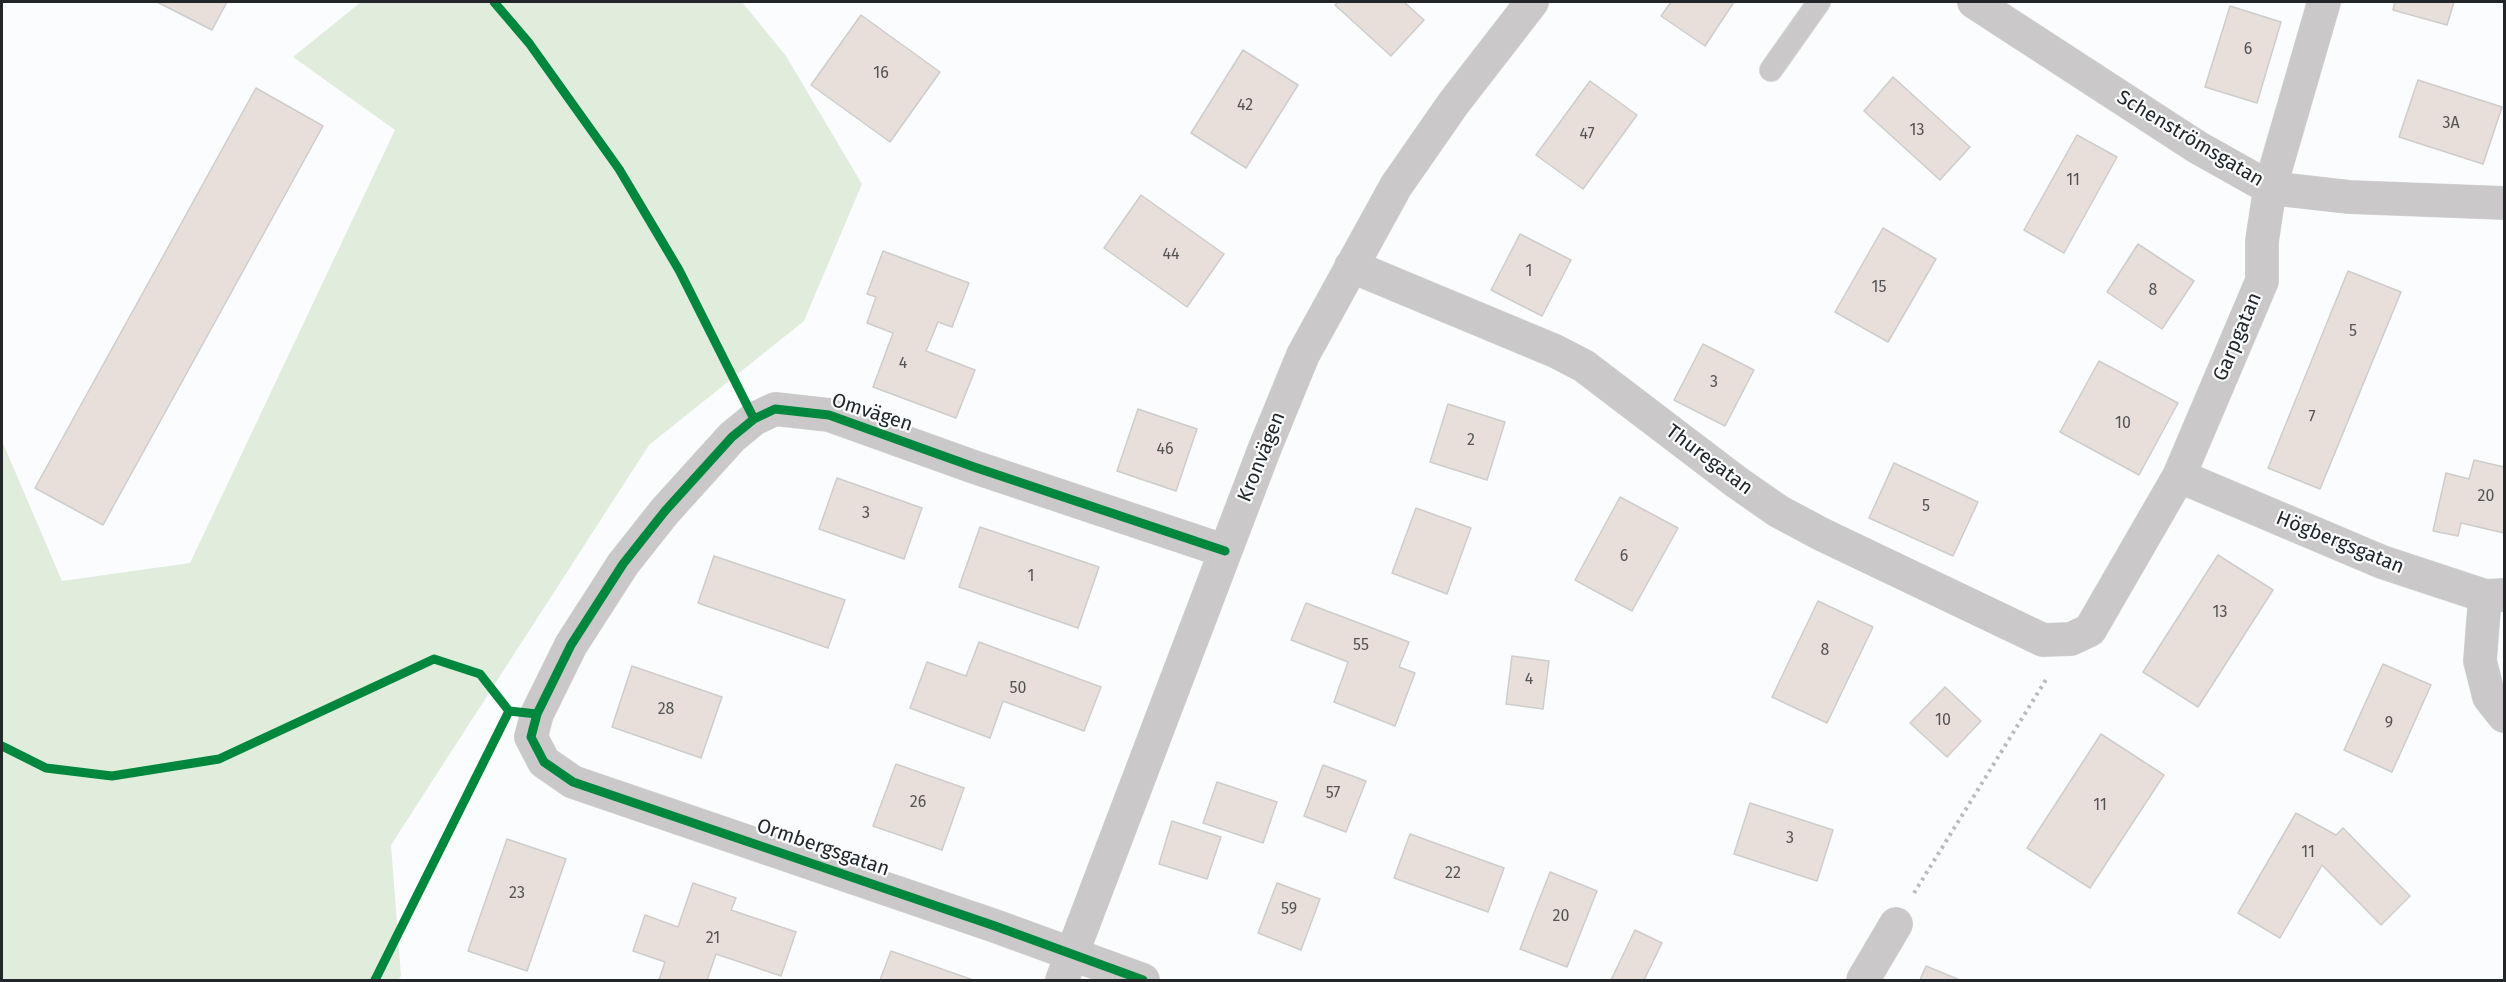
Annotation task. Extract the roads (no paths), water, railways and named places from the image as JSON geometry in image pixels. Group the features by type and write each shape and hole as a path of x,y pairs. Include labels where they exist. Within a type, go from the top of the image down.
{"street":[{"name":"Kronvägen","path":"1067,967 1264,450 1303,355 1396,186 1446,113 1532,2"},
{"name":"Schenströmsgatan","path":"1974,2 2197,147 2270,188 2349,197 2505,203"},
{"name":"Garpgatan","path":"2071,639 2090,630 2180,476 2262,281 2262,240 2270,188 2324,2"},
{"name":"Thuregatan","path":"1351,266 1555,351 1584,366 1778,512 2043,640 2071,639"},
{"name":"Omvägen","path":"537,714 571,645 630,555 732,437 754,419 775,409 829,415 974,468 1226,551"},
{"name":"Högbergsgatan","path":"2180,476 2382,562 2495,595"},
{"path":"2495,595 2480,661 2489,697 2505,716"},
{"name":"Ormbergsgatan","path":"537,714 531,737 544,762 573,782 1067,967 1143,981"},
{"path":"1863,981 1896,924"}],"lane":[{"path":"1771,70 1819,2"}]}
